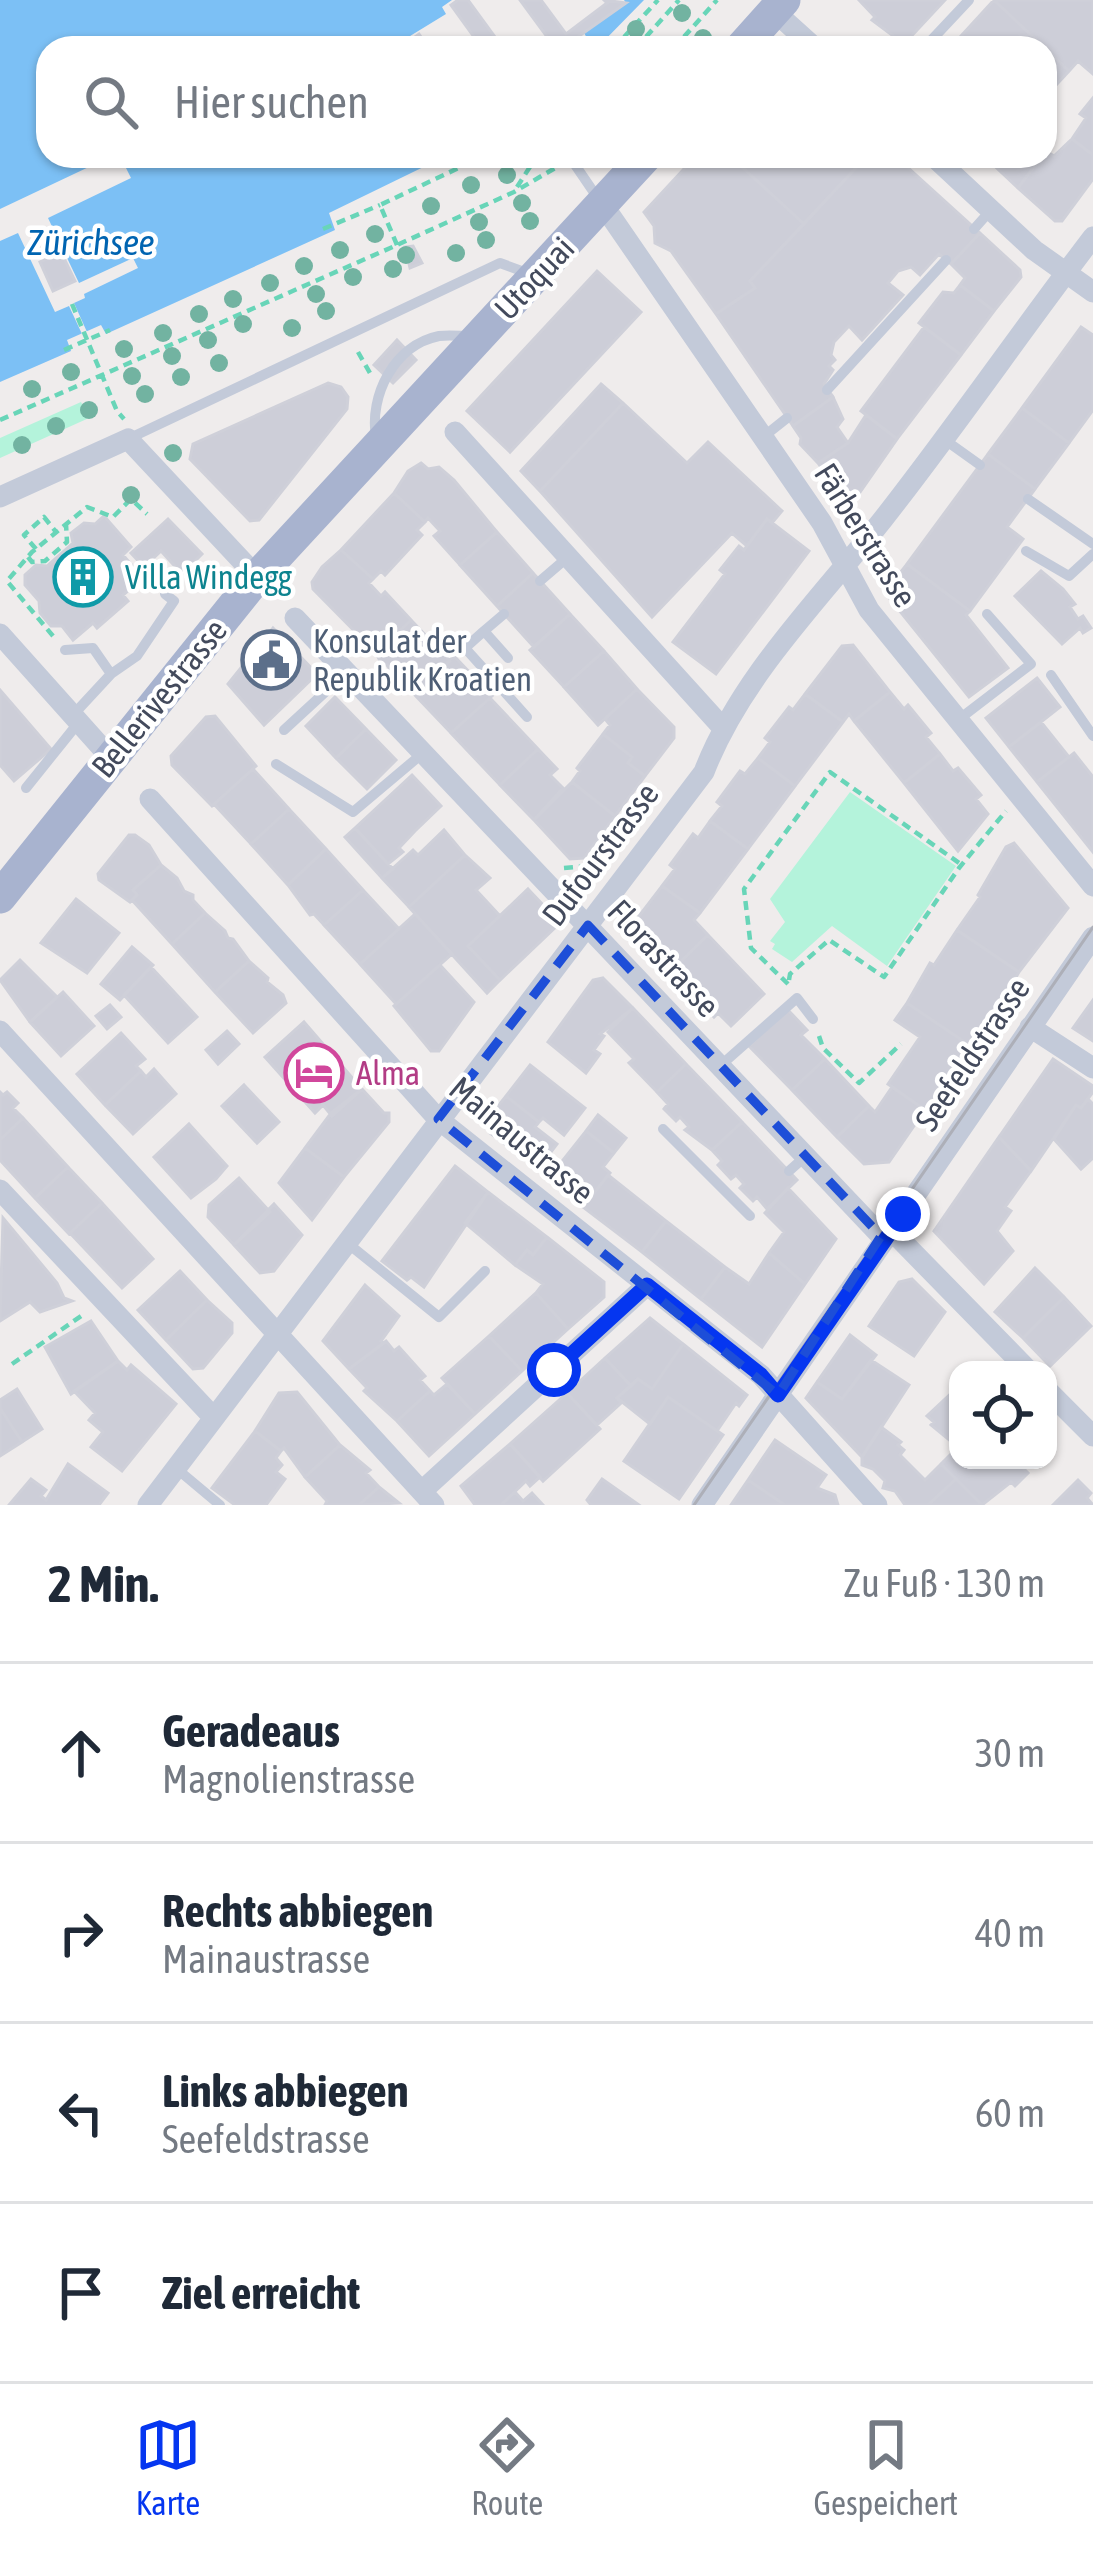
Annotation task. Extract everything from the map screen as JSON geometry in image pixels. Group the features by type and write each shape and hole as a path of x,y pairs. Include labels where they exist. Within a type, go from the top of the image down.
{"main road":[{"path":"752,36 779,5"},
{"name":"Utoquai","path":"422,398 635,168"},
{"name":"Bellerivestrasse","path":"0,897 257,578 422,398"}],"street":[{"path":"779,5 805,36"},
{"path":"945,168 1065,274 1093,292"},
{"name":"Färberstrasse","path":"603,205 822,523 869,610 1093,886"},
{"name":"Dufourstrasse","path":"148,1505 704,772 722,727 945,440 1093,237"},
{"path":"455,432 722,727"},
{"path":"0,497 128,440 257,578"},
{"name":"Florastrasse","path":"295,618 720,1066 1019,1361"},
{"path":"0,634 110,758"},
{"name":"Mainaustrasse","path":"150,800 438,1119 761,1375 877,1505"},
{"name":"Seefeldstrasse","path":"702,1505 1093,937"},
{"path":"1030,1027 1093,1068"},
{"path":"0,1031 428,1498 554,1370 647,1285"},
{"path":"0,1190 214,1418"},
{"path":"1057,1399 1093,1436"}],"lane":[{"path":"935,36 969,0"},
{"path":"578,168 603,205"},
{"path":"974,229 992,210"},
{"path":"827,390 946,260"},
{"path":"128,440 500,263 535,277"},
{"path":"377,445 378,393 410,351 438,337 479,337"},
{"path":"763,437 788,418"},
{"path":"945,440 980,465"},
{"path":"1028,499 1093,544"},
{"path":"1026,551 1069,576 1093,554"},
{"path":"540,581 568,557"},
{"path":"26,788 111,674 137,656 174,601 165,594"},
{"path":"504,614 465,648 527,717"},
{"path":"958,720 1031,664 987,614"},
{"path":"484,631 508,658"},
{"path":"64,650 93,648 111,674"},
{"path":"284,730 346,672"},
{"path":"1051,675 1093,736"},
{"path":"276,764 353,812 423,752"},
{"path":"720,1066 796,998 813,1019"},
{"path":"663,1129 748,1214 758,1199"},
{"path":"789,1171 807,1155"},
{"path":"346,1242 439,1317 484,1271"},
{"path":"176,1468 220,1505"}],"path":[{"path":"625,36 658,0"},
{"path":"647,36 680,0"},
{"path":"685,36 717,0"},
{"path":"322,229 459,168"},
{"path":"514,192 529,168"},
{"path":"0,420 514,192 552,168"},
{"path":"380,205 397,245"},
{"path":"72,304 117,411"},
{"path":"64,350 110,329"},
{"path":"357,350 373,378"},
{"path":"64,650 7,581 36,549 87,507 112,517 131,499 147,514"},
{"path":"36,549 24,535 44,518 56,532"},
{"path":"28,557 32,562 45,561 67,542 66,524"},
{"path":"962,865 830,772 744,889 751,948 788,984 790,974 829,940 884,976 997,818 1011,807"},
{"path":"558,868 587,866 604,848"},
{"path":"813,1019 823,1048 859,1083 901,1044"},
{"path":"12,1364 94,1307"}],"highlighted area":[{"path":"588,925 881,1236 778,1395 438,1119"}],"green space":[{"path":"81,402 89,418 0,458 0,438"},
{"path":"850,792 956,866 887,966 832,926 792,962 772,949 775,944 770,941 785,922 770,899"}],"water":[{"name":"Zürichsee","path":"0,0 644,0 609,36 36,36 36,168 421,168 329,213 335,230 106,334 101,325 67,340 71,351 0,382"}],"pier":[{"path":"452,0 626,3 586,36 410,36 446,14 442,7"},
{"path":"87,168 126,168 131,178 48,218 79,283 133,258 138,268 74,303 87,332 82,334 69,306 55,312 18,233 0,241 0,209"}],"building":[{"path":"468,0 494,36 473,36 451,5"},
{"path":"520,0 541,0 566,34 607,3 604,0 626,3 579,36 547,36"},
{"path":"859,0 945,0 911,36 893,36 872,20 875,17"},
{"path":"994,0 1093,0 1093,74 1078,61 1069,71 1057,60 1057,36 1032,36"},
{"path":"994,0 1032,36 961,36"},
{"path":"1057,60 1069,71 1057,84"},
{"path":"1093,98 1093,155 1072,139 1086,118 1080,114"},
{"path":"1072,139 1093,155 1093,179 1062,221 1055,221 1018,188 1033,168 1057,168 1057,153"},
{"path":"685,168 743,168 804,224 750,281 755,288 716,314 671,251 655,243 654,226 644,212"},
{"path":"743,168 856,168 804,224"},
{"path":"856,168 908,168 980,233 951,264 939,254 920,275 911,267 898,271 888,283 903,295 862,340 849,326 834,342 831,355 835,360 829,366 833,370 824,384 833,397 793,426 716,314 755,288 750,281"},
{"path":"997,168 1033,168 1018,188"},
{"path":"980,233 1020,270 1021,277 994,311 960,285 965,278 951,264"},
{"path":"413,246 422,263 410,268 405,247"},
{"path":"61,252 75,281 53,291 40,262"},
{"path":"597,271 641,312 510,452 467,411"},
{"path":"960,285 994,311 961,355 919,323 943,292 954,293"},
{"path":"924,327 961,355 897,439 861,411"},
{"path":"1081,327 1093,335 1093,410 1069,443 1022,408"},
{"path":"397,340 416,360 393,383 374,365"},
{"path":"328,383 341,387 348,397 347,409 259,520 250,521 190,459 193,444"},
{"path":"601,384 623,403 540,491 521,471"},
{"path":"833,397 843,419 837,427 848,443 818,463 800,444 793,426"},
{"path":"623,403 687,463 708,442 782,511 772,523 767,519 747,546 732,533 652,617 540,491"},
{"path":"1022,408 1069,443 1035,489 988,454"},
{"path":"866,415 897,439 856,498 841,496 818,463 848,443"},
{"path":"988,454 1035,489 1007,527 1023,539 970,611 907,564"},
{"path":"421,463 428,469 439,467 454,480 497,532 460,565 434,536 440,531 394,493 408,471"},
{"path":"394,493 425,522 417,530 422,535 385,575 381,571 373,579 341,550"},
{"name":"Villa Windegg","path":"104,516 131,547 123,555 143,578 123,595 128,601 97,628 93,623 73,640 62,626 51,626 40,613 39,601 25,585 25,575 36,565 47,566 73,543 71,533 84,523 95,524"},
{"path":"168,519 202,554 182,574 161,551 144,567 131,553"},
{"path":"767,519 809,551 716,674 673,642 725,574 720,570 739,546 744,550"},
{"path":"497,532 533,573 497,606 460,565"},
{"path":"341,550 373,579 369,583 381,596 385,592 411,620 376,653 313,589 322,567"},
{"path":"907,564 970,611 966,615 1008,668 969,697 890,599 889,587"},
{"path":"1041,571 1063,589 1075,604 1070,607 1078,619 1083,616 1091,628 1083,633 1080,628 1062,644 1015,596"},
{"path":"533,573 570,614 534,647 497,606"},
{"path":"570,614 604,651 564,687 530,650"},
{"path":"411,620 450,661 414,694 382,665 376,653"},
{"path":"273,628 317,674 264,725 228,684"},
{"path":"853,645 890,692 854,721 849,714 843,722 805,694 842,646"},
{"path":"604,651 637,689 598,725 564,687"},
{"path":"454,656 492,696 451,733 414,694"},
{"path":"1037,678 1060,707 1009,747 986,718"},
{"path":"637,689 674,727 674,738 645,776 628,763 632,757 603,734 610,725 605,719"},
{"path":"0,690 51,749 14,781 0,765"},
{"path":"890,692 931,733 926,737 940,754 904,783 854,721"},
{"path":"805,694 843,722 795,786 758,758 770,742 765,738"},
{"path":"335,697 366,729 336,758 306,726"},
{"path":"490,698 538,749 500,785 451,733"},
{"path":"215,716 256,766 212,806 172,765 171,756 206,717"},
{"path":"1041,722 1069,757 1037,782 1009,747"},
{"path":"366,729 396,760 367,789 336,758"},
{"path":"603,734 632,757 628,763 645,776 615,816 572,782"},
{"path":"538,749 557,769 550,775 563,788 534,820 500,785"},
{"path":"1074,753 1093,777 1093,852 1037,782"},
{"path":"940,754 981,795 976,799 988,814 958,851 904,783"},
{"path":"758,758 795,786 748,849 710,821 722,806 717,802 740,771 745,774"},
{"path":"253,769 289,809 251,844 214,804"},
{"path":"412,775 441,806 388,864 355,828"},
{"path":"572,782 615,816 584,858 570,859 534,820"},
{"path":"289,809 326,849 288,885 251,844"},
{"path":"710,821 748,849 700,913 662,886 675,869 670,865 693,834 698,838"},
{"path":"355,828 393,869 382,878 345,837"},
{"path":"444,830 465,855 409,907 382,878 413,850 418,855"},
{"path":"129,835 149,845 161,865 133,890 137,895 130,902 99,880 98,874"},
{"path":"1014,843 1068,908 1019,972 957,930 1006,847"},
{"path":"326,849 363,890 324,925 310,915 288,885"},
{"path":"465,855 490,878 476,890 500,916 468,946 500,980 487,993 409,907"},
{"path":"161,865 205,913 172,944 132,900 137,895 133,890"},
{"path":"662,886 700,913 694,920 708,935 675,967 633,924"},
{"path":"528,889 560,923 500,980 468,946"},
{"path":"363,890 399,929 360,964 324,925"},
{"path":"76,899 119,933 87,973 41,943"},
{"path":"205,913 249,961 215,992 172,944"},
{"path":"415,914 452,954 396,1004 360,964"},
{"path":"957,930 1019,972 990,1022 969,1045 907,1003 930,963 934,965"},
{"path":"708,935 764,994 731,1026 718,1013 714,1017 682,984 686,979 675,967"},
{"path":"132,947 153,965 120,1000 101,984"},
{"path":"20,960 57,997 30,1022 0,980"},
{"path":"249,961 286,1003 253,1033 215,992"},
{"path":"440,965 474,1002 439,1051 431,1051 394,1006"},
{"path":"151,967 197,1017 168,1043 124,995"},
{"path":"603,978 633,1008 600,1034 604,1036 594,1050 600,1054 586,1073 548,1042 593,980"},
{"path":"63,992 94,1026 61,1056 30,1022"},
{"path":"1093,1000 1093,1041 1073,1028"},
{"path":"907,1003 969,1045 925,1110 888,1084 920,1037 895,1020"},
{"path":"110,1005 121,1017 107,1029 96,1016"},
{"path":"633,1008 686,1064 657,1092 608,1032"},
{"path":"787,1009 807,1030 801,1035 825,1059 792,1090 749,1046"},
{"name":"Alma","path":"304,1022 362,1089 332,1116 323,1105 315,1113 265,1057"},
{"path":"227,1031 239,1044 218,1064 206,1050"},
{"path":"121,1033 145,1059 136,1066 141,1071 105,1105 77,1074"},
{"path":"825,1059 869,1106 837,1137 792,1090"},
{"path":"1053,1059 1093,1086 1093,1092 1081,1108 1076,1105 1031,1171 999,1137"},
{"path":"686,1064 742,1122 712,1150 685,1130 689,1127 680,1117 676,1121 664,1109 668,1104 657,1092"},
{"path":"530,1065 585,1108 564,1135 506,1096"},
{"path":"154,1069 176,1094 133,1134 105,1105 141,1071 146,1077"},
{"path":"244,1085 279,1122 257,1143 222,1106"},
{"path":"892,1087 925,1110 889,1162 864,1164 837,1137 869,1106 875,1112"},
{"path":"362,1089 389,1113 389,1122 344,1177 305,1148 331,1113"},
{"path":"0,1092 7,1092 18,1103 13,1108 23,1118 0,1140"},
{"path":"506,1096 539,1122 535,1127 557,1144 538,1169 490,1133 486,1121"},
{"path":"1088,1099 1093,1104 1093,1158 1081,1169 1054,1139 1076,1105 1081,1108"},
{"path":"598,1115 626,1138 614,1153 586,1131"},
{"path":"23,1118 68,1167 35,1198 0,1160 0,1140"},
{"path":"742,1122 797,1180 767,1209 740,1188 744,1184 736,1175 731,1179 712,1150"},
{"path":"189,1124 227,1166 191,1198 154,1157"},
{"path":"586,1131 614,1153 603,1167 610,1173 583,1207 548,1179"},
{"path":"999,1137 1031,1171 1005,1207 1011,1211 997,1231 1013,1251 984,1284 934,1231"},
{"path":"305,1148 344,1177 312,1220 279,1183"},
{"path":"455,1166 488,1192 424,1287 382,1261"},
{"path":"68,1167 102,1203 69,1234 35,1198"},
{"path":"608,1175 666,1221 642,1252 583,1207"},
{"path":"239,1178 270,1212 234,1245 208,1217 209,1205"},
{"path":"788,1188 836,1239 805,1284 769,1253 784,1232 765,1213"},
{"path":"488,1192 547,1237 533,1255 527,1250 515,1265 465,1223"},
{"path":"102,1203 153,1259 122,1288 70,1233"},
{"path":"274,1204 302,1235 274,1271 260,1273 234,1245"},
{"path":"3,1218 64,1298 72,1301 40,1312 30,1302 0,1321"},
{"path":"666,1221 725,1267 701,1299 642,1252"},
{"path":"547,1237 604,1282 604,1297 568,1329 536,1293 543,1284 515,1265 527,1250 533,1255"},
{"path":"769,1253 805,1284 762,1347 701,1299 725,1267 749,1284"},
{"path":"1035,1268 1064,1297 1023,1338 995,1312"},
{"path":"180,1271 207,1300 166,1340 138,1310"},
{"path":"912,1279 945,1312 914,1356 869,1326 899,1282"},
{"path":"365,1285 399,1316 384,1343 349,1369 323,1341"},
{"path":"536,1293 568,1329 522,1371 489,1336"},
{"path":"1064,1297 1091,1326 1055,1361 1045,1361 1023,1338"},
{"path":"207,1300 232,1323 232,1333 203,1368 193,1369 166,1340"},
{"path":"650,1318 683,1344 652,1389 638,1379 631,1386 605,1358"},
{"path":"91,1321 118,1361 71,1394 45,1347"},
{"path":"850,1335 876,1355 842,1399 817,1382"},
{"path":"489,1336 522,1371 475,1414 442,1378"},
{"path":"386,1341 394,1351 399,1347 425,1376 420,1380 430,1391 397,1421 364,1391 367,1388 349,1369"},
{"path":"683,1344 747,1395 717,1431 668,1397 650,1424 617,1398 638,1379 652,1389"},
{"path":"605,1358 631,1386 617,1398 621,1403 597,1425 567,1393"},
{"path":"871,1360 909,1385 862,1457 806,1398 817,1382 842,1399"},
{"path":"118,1361 127,1370 131,1365 176,1404 122,1471 91,1447 103,1432 89,1420 95,1413 74,1391"},
{"path":"447,1384 475,1414 429,1456 397,1421 430,1391 434,1395"},
{"path":"17,1389 42,1429 22,1442 0,1408 0,1400"},
{"path":"297,1392 340,1445 305,1477 284,1448 281,1451 255,1431 279,1393"},
{"path":"567,1393 600,1429 543,1481 510,1444"},
{"path":"949,1395 949,1440 931,1425 934,1422 927,1416"},
{"path":"668,1397 723,1435 679,1499 624,1461"},
{"path":"0,1408 22,1442 0,1456"},
{"path":"881,1427 901,1442 898,1445 904,1450 900,1455 925,1480 941,1464 956,1479 928,1505 905,1505 895,1491 883,1488 885,1481 873,1469 862,1465"},
{"path":"255,1431 281,1451 276,1458 282,1465 276,1472 285,1479 266,1505 235,1505 212,1488"},
{"path":"775,1440 826,1475 817,1488 835,1495 838,1505 785,1505 748,1480"},
{"path":"510,1444 540,1477 530,1486 526,1481 501,1505 475,1505 461,1486"},
{"path":"340,1445 370,1470 366,1473 379,1487 359,1505 325,1505 327,1501 305,1477"},
{"path":"949,1456 949,1469 1024,1469 1028,1473 982,1505 941,1464"},
{"path":"68,1464 108,1493 99,1505 9,1505 31,1479 46,1490 41,1496 46,1500"},
{"path":"602,1479 639,1505 591,1505 587,1500"},
{"path":"956,1479 982,1505 928,1505"},
{"path":"748,1480 785,1505 731,1505"},
{"path":"1078,1480 1091,1493 1087,1498 1093,1505 1053,1505"},
{"path":"379,1487 399,1503 359,1505"},
{"path":"515,1492 523,1501 532,1493 543,1505 501,1505"}],"tram line":[{"path":"694,1505 1093,927"}],"place":[{"name":"Villa Windegg","path":"83,577"},
{"name":"Konsulat der Republik Kroatien","path":"271,660"},
{"name":"Alma","path":"314,1073"}],"route":[{"path":"554,1370 647,1285 761,1375 778,1395 903,1214"}]}
